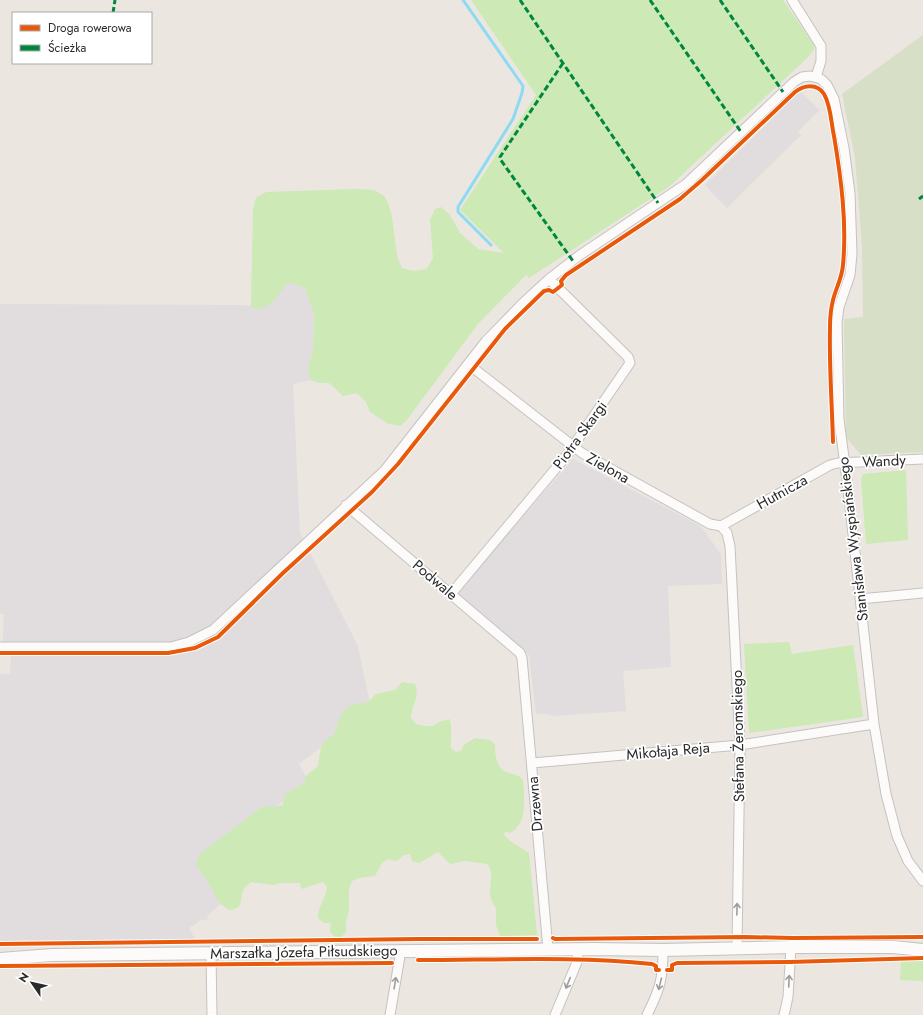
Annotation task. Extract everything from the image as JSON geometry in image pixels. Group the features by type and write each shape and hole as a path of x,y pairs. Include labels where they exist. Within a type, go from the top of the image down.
{"street":[{"path":"0,647 164,647 190,642 206,634 220,623 385,470 468,364 500,326 549,279 592,247 686,184 794,82 802,78 816,77 821,61 821,46 792,0"},
{"name":"Stanisława Wyspiańskiego","path":"816,77 821,79 827,85 834,99 844,148 850,192 851,267 848,282 839,307 837,322 839,414 874,724 892,822 904,853 923,882"},
{"name":"Piotra Skargi","path":"451,594 567,455 629,365 630,360 549,279"},
{"name":"Zielona","path":"468,364 582,453 710,524 721,526"},
{"name":"Wandy","path":"845,463 923,459"},
{"name":"Hutnicza","path":"721,526 830,465 845,463"},
{"name":"Podwale","path":"346,505 518,651 522,658"},
{"name":"Stefana Żeromskiego","path":"721,526 727,533 730,546 740,744 737,948"},
{"path":"860,599 923,593"},
{"name":"Drzewna","path":"522,658 548,950"},
{"name":"Mikołaja Reja","path":"532,763 740,744 874,724"},
{"name":"Marszałka Józefa Piłsudskiego","path":"0,951 52,954 401,950 663,950 893,946 923,943"},
{"name":"Marszałka Józefa Piłsudskiego","path":"893,946 923,950"},
{"path":"784,1015 788,997 791,947"},
{"path":"555,1015 577,962 578,949"},
{"path":"390,1015 401,950"},
{"path":"647,1015 659,992 663,973 663,950"},
{"path":"211,953 212,1015"},
{"name":"Marszałka Józefa Piłsudskiego","path":"0,959 52,954"}],"shaded area":[{"path":"800,91 820,110 798,132 801,135 727,208 705,185"},
{"path":"288,283 305,288 314,314 313,347 308,370 311,380 293,384 300,533 358,646 371,709 299,764 309,782 201,863 226,899 207,916 209,918 204,921 203,919 189,928 195,939 0,941 0,674 10,674 11,656 2,656 4,614 0,614 0,304 242,305 251,306 258,310 280,292"},
{"path":"573,459 702,528 721,554 722,584 668,586 671,667 623,671 626,711 554,716 547,714 536,714 529,655 457,593"}],"green space":[{"path":"471,0 783,0 814,45 814,50 670,186 529,278 526,275 478,324 406,421 400,426 389,424 370,412 366,402 357,393 343,396 329,383 319,383 311,380 308,370 313,347 314,314 305,288 288,283 271,304 258,310 251,306 253,210 256,198 266,192 356,189 374,190 384,196 388,203 392,217 397,256 402,268 414,271 427,269 433,258 430,220 435,209 441,207 450,215 460,233 478,249 504,253 460,210 536,95"},
{"path":"923,35 923,452 861,455 846,437 844,319 863,317 862,247 855,158 842,94"},
{"path":"906,470 908,540 866,544 861,479 863,474"},
{"path":"789,642 792,654 853,645 863,717 749,733 744,644"},
{"path":"402,682 415,684 417,693 411,718 416,724 432,726 449,719 451,729 451,748 456,752 461,751 464,745 475,738 490,740 495,744 497,762 501,768 523,780 524,810 520,823 516,829 510,833 505,831 504,835 510,841 529,853 537,935 500,936 496,925 496,908 492,902 490,891 491,875 488,864 464,861 450,864 438,852 419,863 412,861 410,854 404,855 397,861 387,859 382,863 375,876 359,878 352,881 349,889 349,911 346,921 346,932 340,938 334,936 330,931 331,923 324,923 318,918 319,909 327,887 323,882 301,889 300,883 280,883 274,885 251,882 243,891 239,907 231,910 220,903 196,865 201,853 263,806 274,807 283,805 285,794 304,783 306,776 318,766 323,744 334,735 341,716 347,708 352,705 367,703 376,694 395,690"},
{"path":"901,961 923,961 923,981 900,980"}],"waterway":[{"path":"463,0 523,86 513,119 458,207 458,212 491,245"}],"marked path":[{"path":"113,12 115,0"},
{"path":"520,0 658,203"},
{"path":"650,0 741,132"},
{"path":"720,0 783,92"},
{"path":"563,63 500,159 573,261"},
{"path":"919,199 923,196"}],"cycle path":[{"path":"0,653 168,653 195,648 218,637 283,573 372,492 398,464 505,329 544,291 549,290 553,292 562,285 561,281 566,275 680,199 795,92 810,86 821,90 828,104 843,200 844,249 842,270 833,300 830,320 833,442"},
{"path":"553,938 923,937"},
{"path":"0,944 537,939"},
{"path":"667,970 672,970 672,965 677,963 790,962 923,958"},
{"path":"418,960 594,960 652,964 656,966 656,970 659,970"},
{"path":"0,966 392,963"}]}
